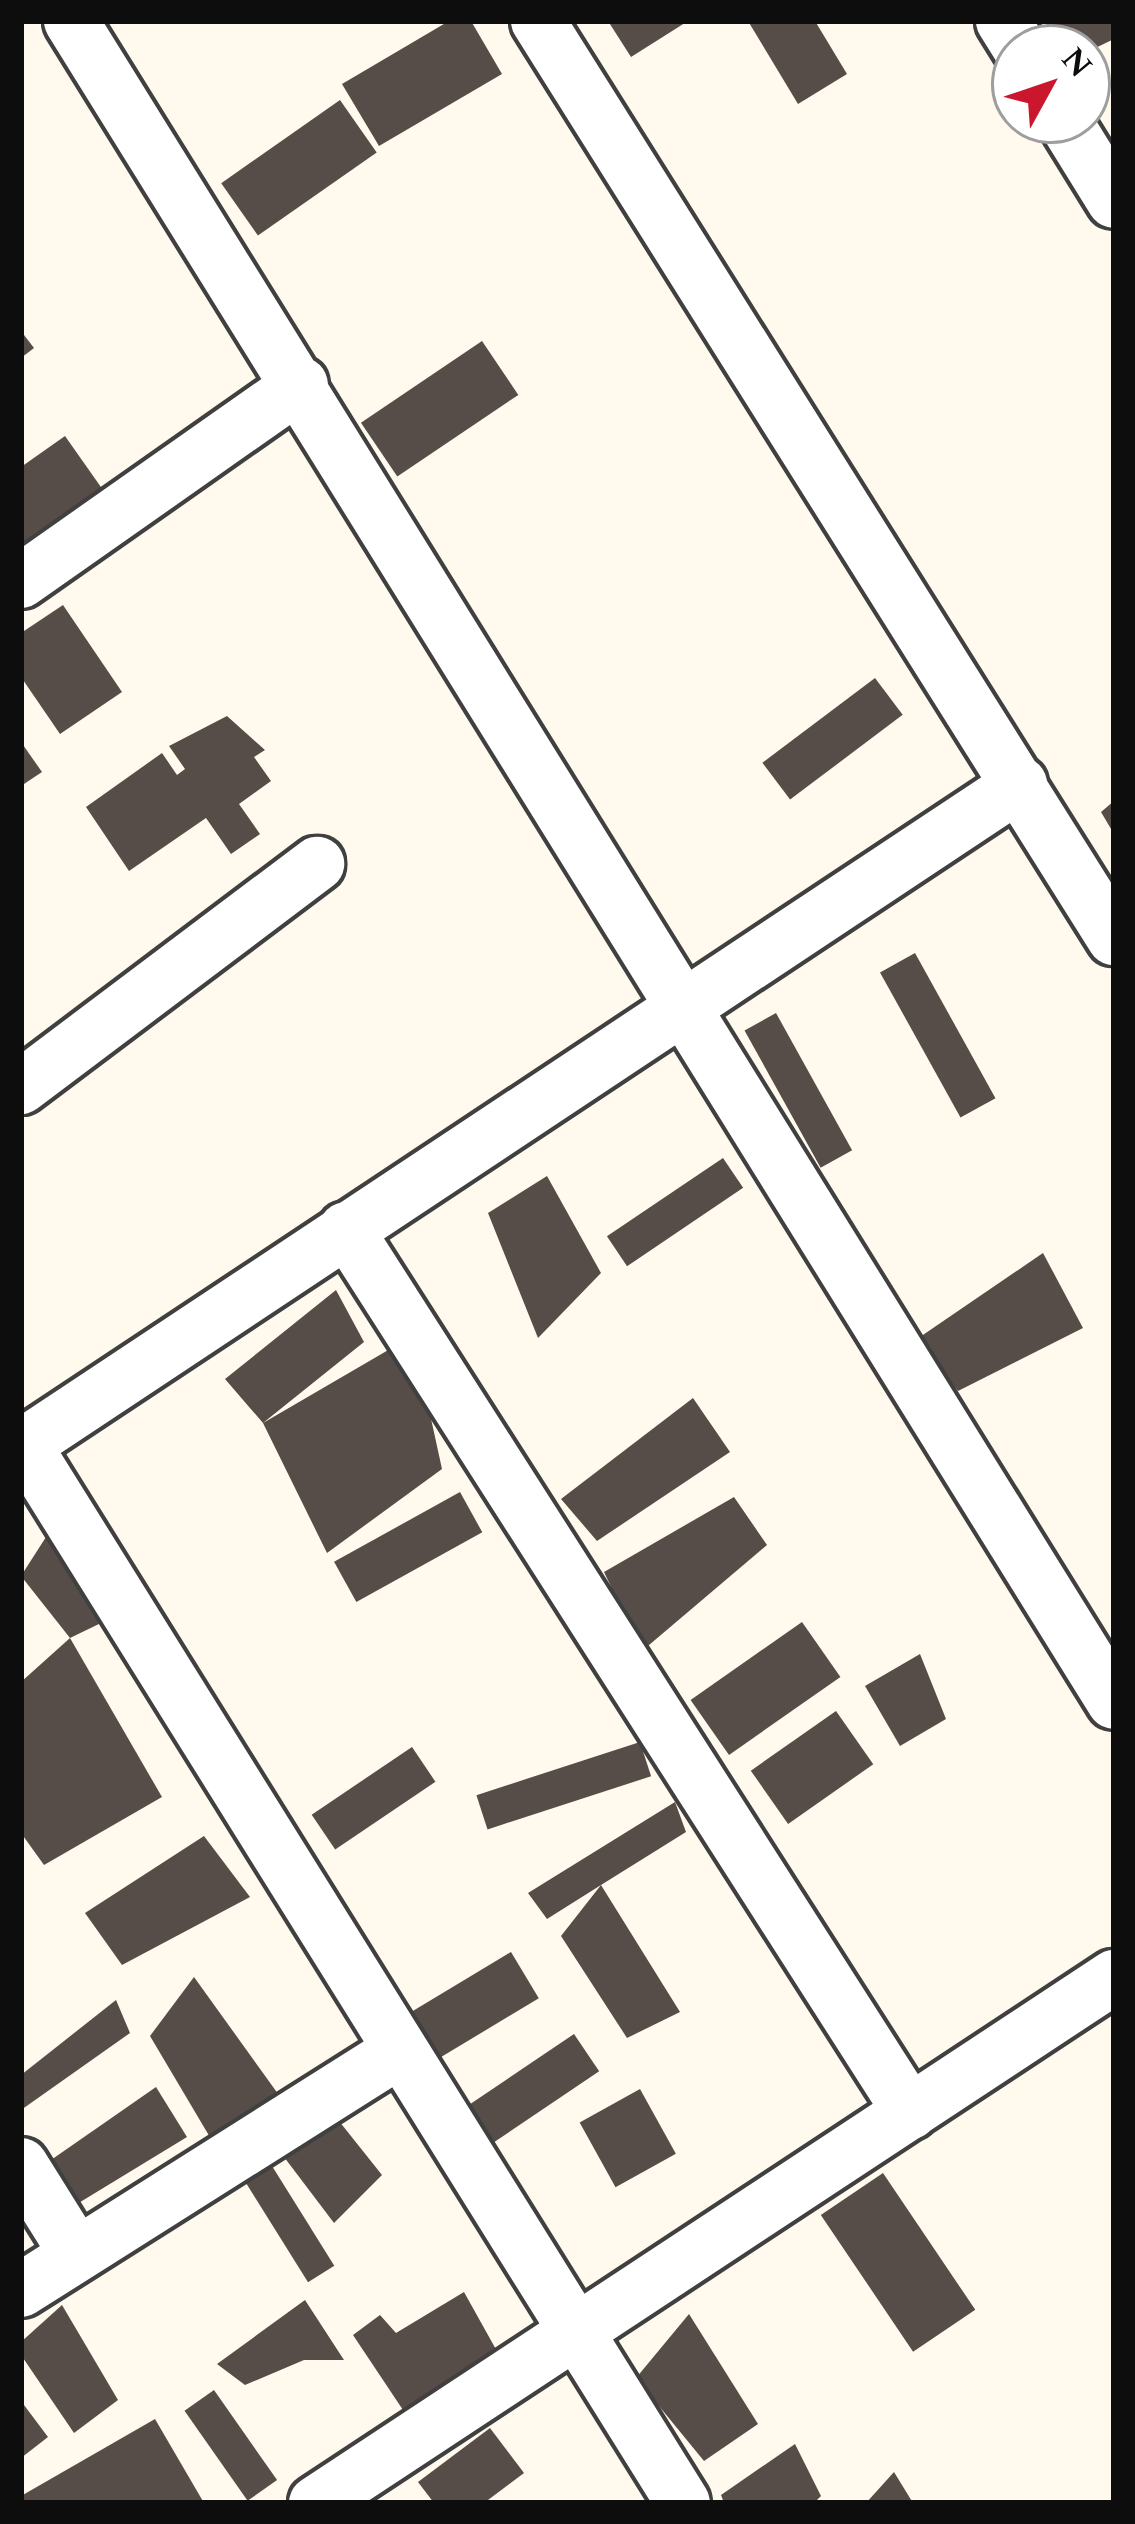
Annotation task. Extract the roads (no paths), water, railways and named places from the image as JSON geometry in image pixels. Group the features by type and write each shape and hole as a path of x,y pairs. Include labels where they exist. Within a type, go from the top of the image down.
{"street":[{"path":"71,21 301,384 678,1006 1114,1702"},
{"path":"538,21 1114,938"},
{"path":"1079,144 1114,201"},
{"path":"21,580 301,384"},
{"path":"683,2503 22,1446 678,1006 1020,784"},
{"path":"21,1087 316,864"},
{"path":"346,1228 910,2112"},
{"path":"316,2503 1114,1977"},
{"path":"21,2290 400,2050"},
{"path":"21,2165 76,2253"}]}
